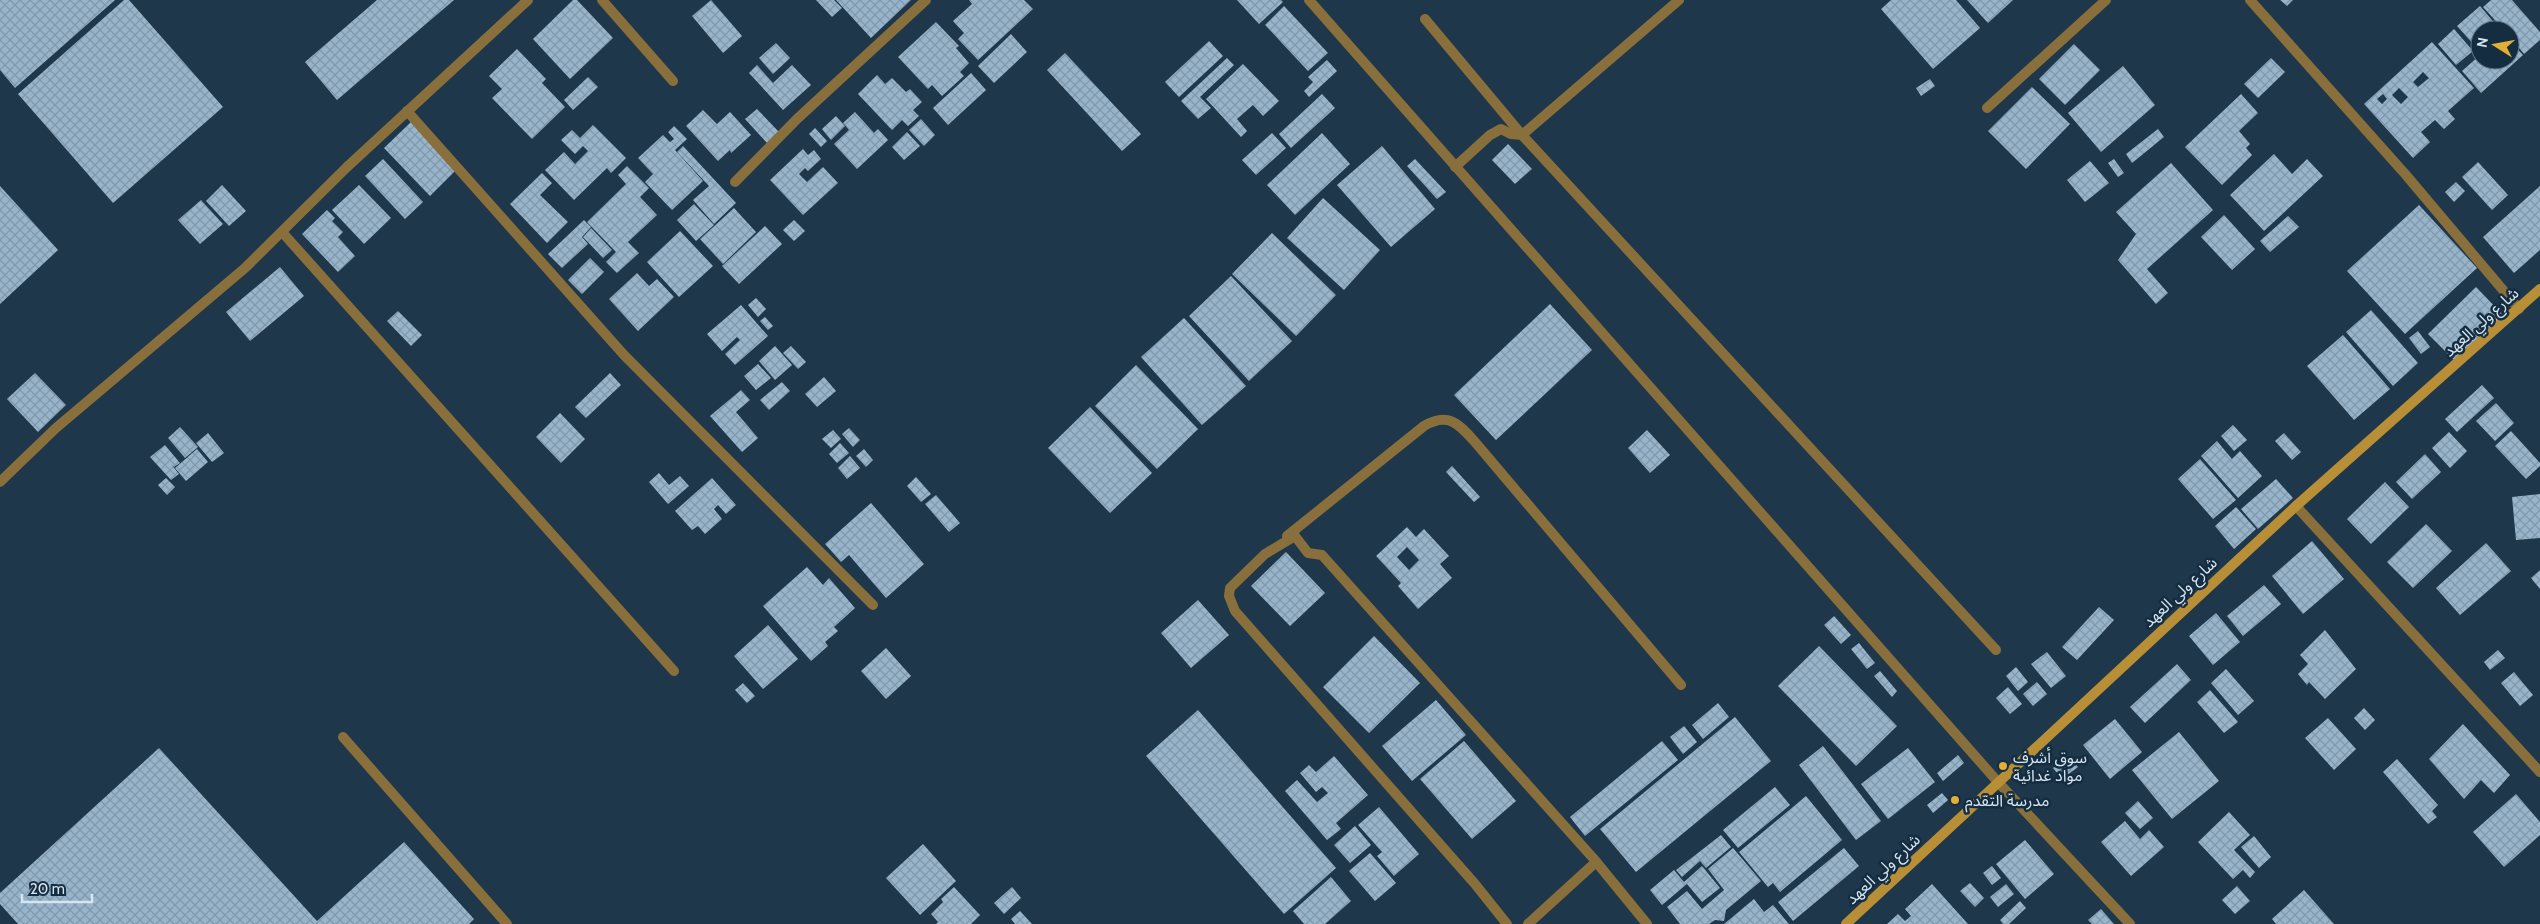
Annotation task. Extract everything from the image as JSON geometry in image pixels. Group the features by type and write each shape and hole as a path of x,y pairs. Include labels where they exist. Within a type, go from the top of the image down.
{"main road":[{"name":"شارع ولي العهد","path":"1846,924 2296,506 2540,290"}],"street":[{"path":"0,482 56,428 245,268 407,111 528,0"},
{"path":"602,0 673,81"},
{"path":"735,182 797,119 926,0"},
{"path":"1310,0 1997,782 2130,924"},
{"path":"1455,167 1490,135 1501,129 1511,134 1522,135 1679,0"},
{"path":"1987,108 2106,0"},
{"path":"2250,0 2406,176 2519,308"},
{"path":"1425,19 1522,135 1996,650"},
{"path":"407,111 624,355 873,605"},
{"path":"282,232 674,672"},
{"path":"1507,924 1476,884 1235,611 1229,596 1230,588 1265,554 1424,426 1437,418 1448,420 1460,426 1475,442 1681,685"},
{"path":"2296,506 2540,772"},
{"path":"1265,554 1295,536 1308,553 1322,555 1596,862 1648,924"},
{"path":"342,737 507,924"},
{"path":"1528,924 1596,862"}],"building":[{"path":"0,0 115,0 15,88 0,70"},
{"path":"124,0 129,0 223,107 113,203 18,94"},
{"path":"377,0 454,0 337,100 305,62"},
{"path":"573,0 577,0 613,38 570,79 533,39"},
{"path":"711,0 742,36 723,53 692,16"},
{"path":"816,0 834,0 842,8 832,17"},
{"path":"836,0 911,0 871,38"},
{"path":"969,0 1024,0 1033,9 978,60 958,39 964,33 953,21 972,4"},
{"path":"1237,0 1281,0 1283,2 1259,24"},
{"path":"1891,0 1956,0 1980,28 1933,69 1881,9"},
{"path":"1967,0 2013,0 1988,23"},
{"path":"2280,0 2293,0 2287,6"},
{"path":"2491,0 2512,0 2540,32 2540,40 2524,54 2520,49 2520,20 2495,20 2483,7"},
{"path":"1284,6 1328,53 1308,71 1265,25"},
{"path":"2480,6 2492,20 2470,20 2470,40 2457,26"},
{"path":"936,22 959,46 956,48 969,63 960,72 964,76 942,96 932,85 928,89 898,57"},
{"path":"2454,29 2470,48 2470,53 2456,65 2438,44"},
{"path":"1011,34 1027,52 994,83 978,66"},
{"path":"1209,41 1223,56 1179,97 1165,82"},
{"path":"2432,42 2474,88 2448,111 2455,119 2444,129 2435,120 2421,132 2430,142 2413,158 2364,104","holes":["2423,72 2429,78 2418,87 2413,82","2399,88 2408,97 2401,104 2392,95","2383,94 2387,99 2382,104 2377,99"]},
{"path":"776,43 790,58 773,74 759,58"},
{"path":"2074,44 2100,70 2065,105 2039,79"},
{"path":"517,49 546,79 542,83 565,107 532,139 492,98 502,89 489,76"},
{"path":"1065,53 1141,134 1122,151 1047,70"},
{"path":"1227,58 1234,65 1200,97 1211,108 1198,119 1181,101"},
{"path":"2271,58 2285,72 2258,98 2244,84"},
{"path":"1327,60 1337,71 1309,97 1304,91 1313,82 1308,77"},
{"path":"1243,64 1279,101 1263,116 1253,105 1237,119 1247,131 1241,137 1206,99"},
{"path":"2470,64 2470,70 2506,70 2481,93 2462,71"},
{"path":"757,65 773,83 792,65 811,85 783,110 749,73"},
{"path":"2123,66 2155,105 2101,152 2068,113"},
{"path":"971,73 986,90 948,125 933,108"},
{"path":"877,75 885,84 892,78 906,92 910,89 922,102 913,110 919,116 908,126 902,120 892,130 858,94"},
{"path":"588,77 598,87 573,110 564,100"},
{"path":"1930,79 1935,86 1921,96 1916,88"},
{"path":"2032,87 2070,124 2026,169 1988,131"},
{"path":"1322,94 1335,108 1291,148 1279,134"},
{"path":"2241,94 2258,113 2239,131 2250,144 2246,148 2252,155 2222,185 2185,147"},
{"path":"757,109 779,132 767,143 745,119"},
{"path":"703,110 717,124 730,112 751,135 731,153 730,150 718,161 686,126"},
{"path":"855,112 874,133 878,129 888,140 857,169 834,144 849,130 843,123"},
{"path":"836,116 845,126 831,140 822,129"},
{"path":"921,119 935,135 924,146 909,130"},
{"path":"411,122 456,170 430,196 384,148"},
{"path":"593,125 626,158 611,173 607,168 574,200 545,170 564,152 575,164 588,151 583,146 575,154 561,140 572,130 580,138"},
{"path":"674,126 687,139 675,150 703,181 672,210 645,182 653,174 638,158 663,135 670,142 674,139 668,132"},
{"path":"815,128 827,141 821,147 809,134"},
{"path":"2158,129 2164,137 2132,163 2126,154"},
{"path":"907,132 920,146 904,160 892,147"},
{"path":"1272,133 1286,148 1256,175 1242,160"},
{"path":"1322,133 1350,164 1295,215 1267,185"},
{"path":"1508,144 1532,169 1515,184 1492,160"},
{"path":"683,146 736,203 714,224 693,200 709,186 677,152"},
{"path":"1382,146 1435,209 1391,247 1337,185"},
{"path":"803,149 808,155 814,150 821,159 808,171 805,168 799,174 807,182 823,167 838,183 803,215 770,180"},
{"path":"2274,154 2292,174 2307,159 2323,176 2264,231 2230,195"},
{"path":"383,159 423,202 405,219 365,176"},
{"path":"1415,159 1446,192 1437,199 1407,166"},
{"path":"2114,159 2124,173 2118,177 2108,163"},
{"path":"2090,161 2109,183 2085,202 2067,180"},
{"path":"2478,162 2508,195 2492,210 2462,177"},
{"path":"2171,163 2213,210 2147,269 2168,293 2156,304 2118,260 2136,234 2116,212"},
{"path":"627,166 649,188 640,197 657,215 628,242 639,253 617,273 606,262 616,252 587,222 626,184 618,175"},
{"path":"542,173 552,183 540,195 568,222 547,243 510,204"},
{"path":"2456,182 2465,191 2454,202 2445,192"},
{"path":"222,185 246,211 229,226 206,201"},
{"path":"359,185 391,218 364,244 332,210"},
{"path":"0,186 58,250 0,304"},
{"path":"2540,186 2540,250 2514,273 2483,237"},
{"path":"1323,198 1380,250 1344,290 1287,238"},
{"path":"201,200 223,224 200,244 178,220"},
{"path":"694,204 714,225 696,241 677,220"},
{"path":"2419,205 2477,268 2405,334 2347,271"},
{"path":"734,208 756,232 723,264 700,239"},
{"path":"327,210 335,218 332,221 343,232 338,237 355,256 338,272 302,234"},
{"path":"2224,215 2255,249 2232,270 2201,237"},
{"path":"2288,216 2299,227 2270,252 2260,241"},
{"path":"584,220 591,227 582,237 588,244 562,268 548,254"},
{"path":"794,220 805,231 794,241 783,230"},
{"path":"765,226 782,244 739,284 722,266"},
{"path":"591,228 612,250 603,258 583,237"},
{"path":"680,231 713,266 679,297 647,262"},
{"path":"1272,233 1336,295 1296,336 1232,274"},
{"path":"590,258 604,272 582,294 568,280"},
{"path":"280,267 304,296 250,341 226,312"},
{"path":"637,273 649,286 657,279 674,297 638,331 609,299"},
{"path":"1231,276 1292,341 1249,381 1189,316"},
{"path":"2476,287 2503,315 2456,362 2428,334"},
{"path":"756,298 766,309 758,317 748,305"},
{"path":"1550,304 1592,350 1496,440 1454,395"},
{"path":"741,305 768,336 735,365 725,354 740,340 737,337 722,351 707,334"},
{"path":"2371,310 2418,363 2393,386 2346,332"},
{"path":"398,311 422,335 411,346 387,321"},
{"path":"765,317 773,326 768,330 760,321"},
{"path":"1184,318 1246,386 1202,425 1141,357"},
{"path":"2418,331 2430,347 2421,354 2409,338"},
{"path":"2343,335 2390,389 2354,420 2307,366"},
{"path":"775,346 792,365 775,380 759,361"},
{"path":"791,346 806,362 798,369 783,353"},
{"path":"758,364 771,378 756,390 744,376"},
{"path":"1136,365 1198,429 1157,469 1095,406"},
{"path":"35,373 66,405 38,432 7,399"},
{"path":"610,373 621,385 586,418 575,407"},
{"path":"824,377 836,391 817,407 805,394"},
{"path":"782,382 790,391 769,410 760,400"},
{"path":"2482,385 2494,398 2457,432 2445,419"},
{"path":"741,390 750,400 736,412 758,438 742,452 710,416"},
{"path":"2496,403 2514,423 2495,441 2476,421"},
{"path":"1090,407 1152,473 1110,513 1048,448"},
{"path":"560,413 585,439 561,463 536,437"},
{"path":"2233,425 2247,440 2234,451 2221,436"},
{"path":"180,427 198,447 185,458 168,438"},
{"path":"849,428 860,440 853,447 842,434"},
{"path":"833,430 841,439 831,448 822,439"},
{"path":"1647,430 1670,455 1650,473 1628,448"},
{"path":"2511,431 2540,463 2540,466 2526,479 2495,446"},
{"path":"2449,432 2467,451 2450,468 2432,448"},
{"path":"208,433 224,453 212,462 196,443"},
{"path":"2284,433 2301,452 2292,460 2275,441"},
{"path":"2217,441 2232,459 2240,451 2262,476 2238,498 2201,456"},
{"path":"840,443 849,453 837,463 829,454"},
{"path":"165,445 180,463 174,467 171,464 179,474 171,480 150,457"},
{"path":"197,449 208,462 186,481 175,468"},
{"path":"864,449 873,460 866,467 856,456"},
{"path":"2425,454 2441,472 2412,499 2396,482"},
{"path":"850,456 860,468 847,479 838,468"},
{"path":"2200,459 2236,500 2213,519 2178,479"},
{"path":"1452,466 1480,497 1474,502 1446,472"},
{"path":"659,473 669,485 680,476 689,486 668,504 649,482"},
{"path":"916,477 931,494 921,502 907,486"},
{"path":"166,478 175,487 167,495 158,485"},
{"path":"712,478 736,505 726,514 718,505 714,509 722,519 705,534 698,526 692,530 675,511"},
{"path":"2276,479 2293,498 2258,529 2241,509"},
{"path":"2385,482 2409,507 2371,544 2347,519"},
{"path":"2540,494 2540,538 2516,540 2512,497"},
{"path":"936,495 960,523 949,532 925,504"},
{"path":"871,503 924,564 886,598 849,555 841,562 825,544"},
{"path":"2236,507 2256,529 2234,549 2215,526"},
{"path":"2426,524 2452,551 2413,588 2387,562"},
{"path":"1407,527 1416,537 1424,529 1449,556 1440,564 1452,578 1418,609 1398,586 1401,583 1376,556","holes":["1407,547 1419,560 1409,570 1397,557"]},
{"path":"2312,541 2344,579 2303,614 2272,576"},
{"path":"2486,543 2511,571 2460,615 2436,588"},
{"path":"1286,552 1325,593 1290,626 1251,586"},
{"path":"807,567 823,585 829,578 855,608 834,627 838,631 825,642 828,646 811,661 763,606"},
{"path":"2540,570 2540,589 2531,578"},
{"path":"2264,585 2281,604 2243,636 2227,616"},
{"path":"1198,600 1229,635 1191,668 1161,633"},
{"path":"2099,607 2114,620 2077,660 2062,647"},
{"path":"2216,613 2240,642 2213,665 2189,636"},
{"path":"1834,616 1851,635 1841,644 1824,625"},
{"path":"768,625 798,659 763,689 734,656"},
{"path":"2325,630 2356,669 2325,699 2309,682 2307,685 2298,674 2308,664 2300,655"},
{"path":"1374,636 1420,683 1369,733 1323,687"},
{"path":"1859,643 1875,663 1867,669 1851,649"},
{"path":"1819,646 1897,726 1856,766 1778,686"},
{"path":"886,648 911,676 886,699 861,671"},
{"path":"2498,650 2505,658 2490,670 2484,662"},
{"path":"2047,652 2066,676 2051,688 2031,664"},
{"path":"2177,664 2191,680 2145,723 2130,707"},
{"path":"2016,667 2028,682 2018,691 2006,676"},
{"path":"2226,669 2254,701 2238,715 2211,683"},
{"path":"1880,671 1897,691 1892,697 1874,676"},
{"path":"2514,672 2533,695 2520,706 2501,683"},
{"path":"2037,682 2047,694 2033,706 2023,694"},
{"path":"743,683 755,696 747,703 735,690"},
{"path":"2008,687 2022,704 2010,714 1996,698"},
{"path":"2210,690 2238,722 2224,733 2197,702"},
{"path":"1436,700 1466,735 1412,781 1382,746"},
{"path":"1718,703 1729,717 1703,739 1692,725"},
{"path":"2364,708 2375,720 2365,730 2354,718"},
{"path":"1198,710 1336,868 1284,914 1146,756"},
{"path":"1735,717 1771,761 1636,872 1600,829"},
{"path":"2328,718 2356,749 2334,770 2305,738"},
{"path":"2115,719 2142,752 2110,779 2083,745"},
{"path":"2463,724 2510,775 2494,793 2481,780 2464,799 2429,759"},
{"path":"1684,726 1697,742 1683,754 1670,737"},
{"path":"2179,732 2219,781 2172,819 2132,770"},
{"path":"1464,741 1516,801 1472,839 1420,779"},
{"path":"1662,741 1678,760 1585,836 1570,817"},
{"path":"1823,746 1881,821 1856,840 1799,765"},
{"path":"159,748 317,921 404,842 474,919 469,924 18,924 0,904 0,893"},
{"path":"1908,748 1935,782 1888,819 1861,784"},
{"path":"1958,755 1964,763 1943,781 1937,773"},
{"path":"1334,756 1368,795 1336,823 1341,829 1327,840 1285,791 1297,780 1317,802 1328,793 1322,787 1316,792 1300,773 1309,765 1316,772"},
{"path":"2069,756 2078,767 2062,779 2053,768"},
{"path":"2397,759 2438,805 2432,811 2437,817 2428,824 2383,772"},
{"path":"1775,787 1790,805 1738,848 1723,830"},
{"path":"1942,793 1948,800 1933,813 1927,805"},
{"path":"2516,794 2540,822 2540,835 2504,867 2473,832"},
{"path":"1806,796 1842,840 1780,892 1773,883 1768,887 1739,852"},
{"path":"2138,801 2153,818 2140,829 2125,813"},
{"path":"1379,807 1419,854 1394,876 1377,856 1382,852 1358,825"},
{"path":"2229,812 2250,835 2234,850 2255,872 2250,878 2243,870 2233,879 2198,842"},
{"path":"2125,821 2140,839 2149,830 2164,847 2131,876 2101,842"},
{"path":"1355,826 1371,845 1350,863 1334,845"},
{"path":"1721,835 1731,847 1706,868 1700,861 1682,877 1676,870"},
{"path":"2254,836 2271,857 2259,868 2241,847"},
{"path":"2025,840 2054,874 2025,899 1996,864"},
{"path":"923,844 956,881 920,915 886,878"},
{"path":"1733,848 1761,881 1726,910 1724,921 1715,920 1709,924 1680,924 1667,907 1687,891 1702,909 1724,890 1708,869"},
{"path":"1844,848 1859,866 1793,921 1778,902"},
{"path":"1370,853 1396,883 1375,901 1349,871"},
{"path":"1702,866 1720,888 1702,902 1687,884 1662,905 1650,890 1674,870 1684,882"},
{"path":"1992,866 2001,878 1992,885 1983,873"},
{"path":"1331,877 1351,901 1325,924 1304,924 1293,911"},
{"path":"1970,883 1984,898 1975,907 1960,891"},
{"path":"1932,884 1968,924 1887,924 1898,914 1905,921 1911,916 1905,909"},
{"path":"2006,884 2014,894 1998,907 1990,897"},
{"path":"2237,886 2250,901 2235,914 2222,900"},
{"path":"954,887 980,915 971,924 936,924 938,922 931,914 943,902 941,899"},
{"path":"1012,887 1021,898 1004,914 994,903"},
{"path":"2304,890 2334,924 2276,924 2272,919"},
{"path":"1754,899 1764,912 1773,905 1789,924 1724,924"},
{"path":"2020,901 2026,908 2009,924 2003,924 2000,920"},
{"path":"2101,909 2114,924 2092,924 2088,920"},
{"path":"1020,911 1032,924 1015,924 1011,919"}],"place":[{"name":"سوق أشرف مواد غدائية","path":"2003,766"},
{"name":"مدرسة التقدم","path":"1955,800"}]}
